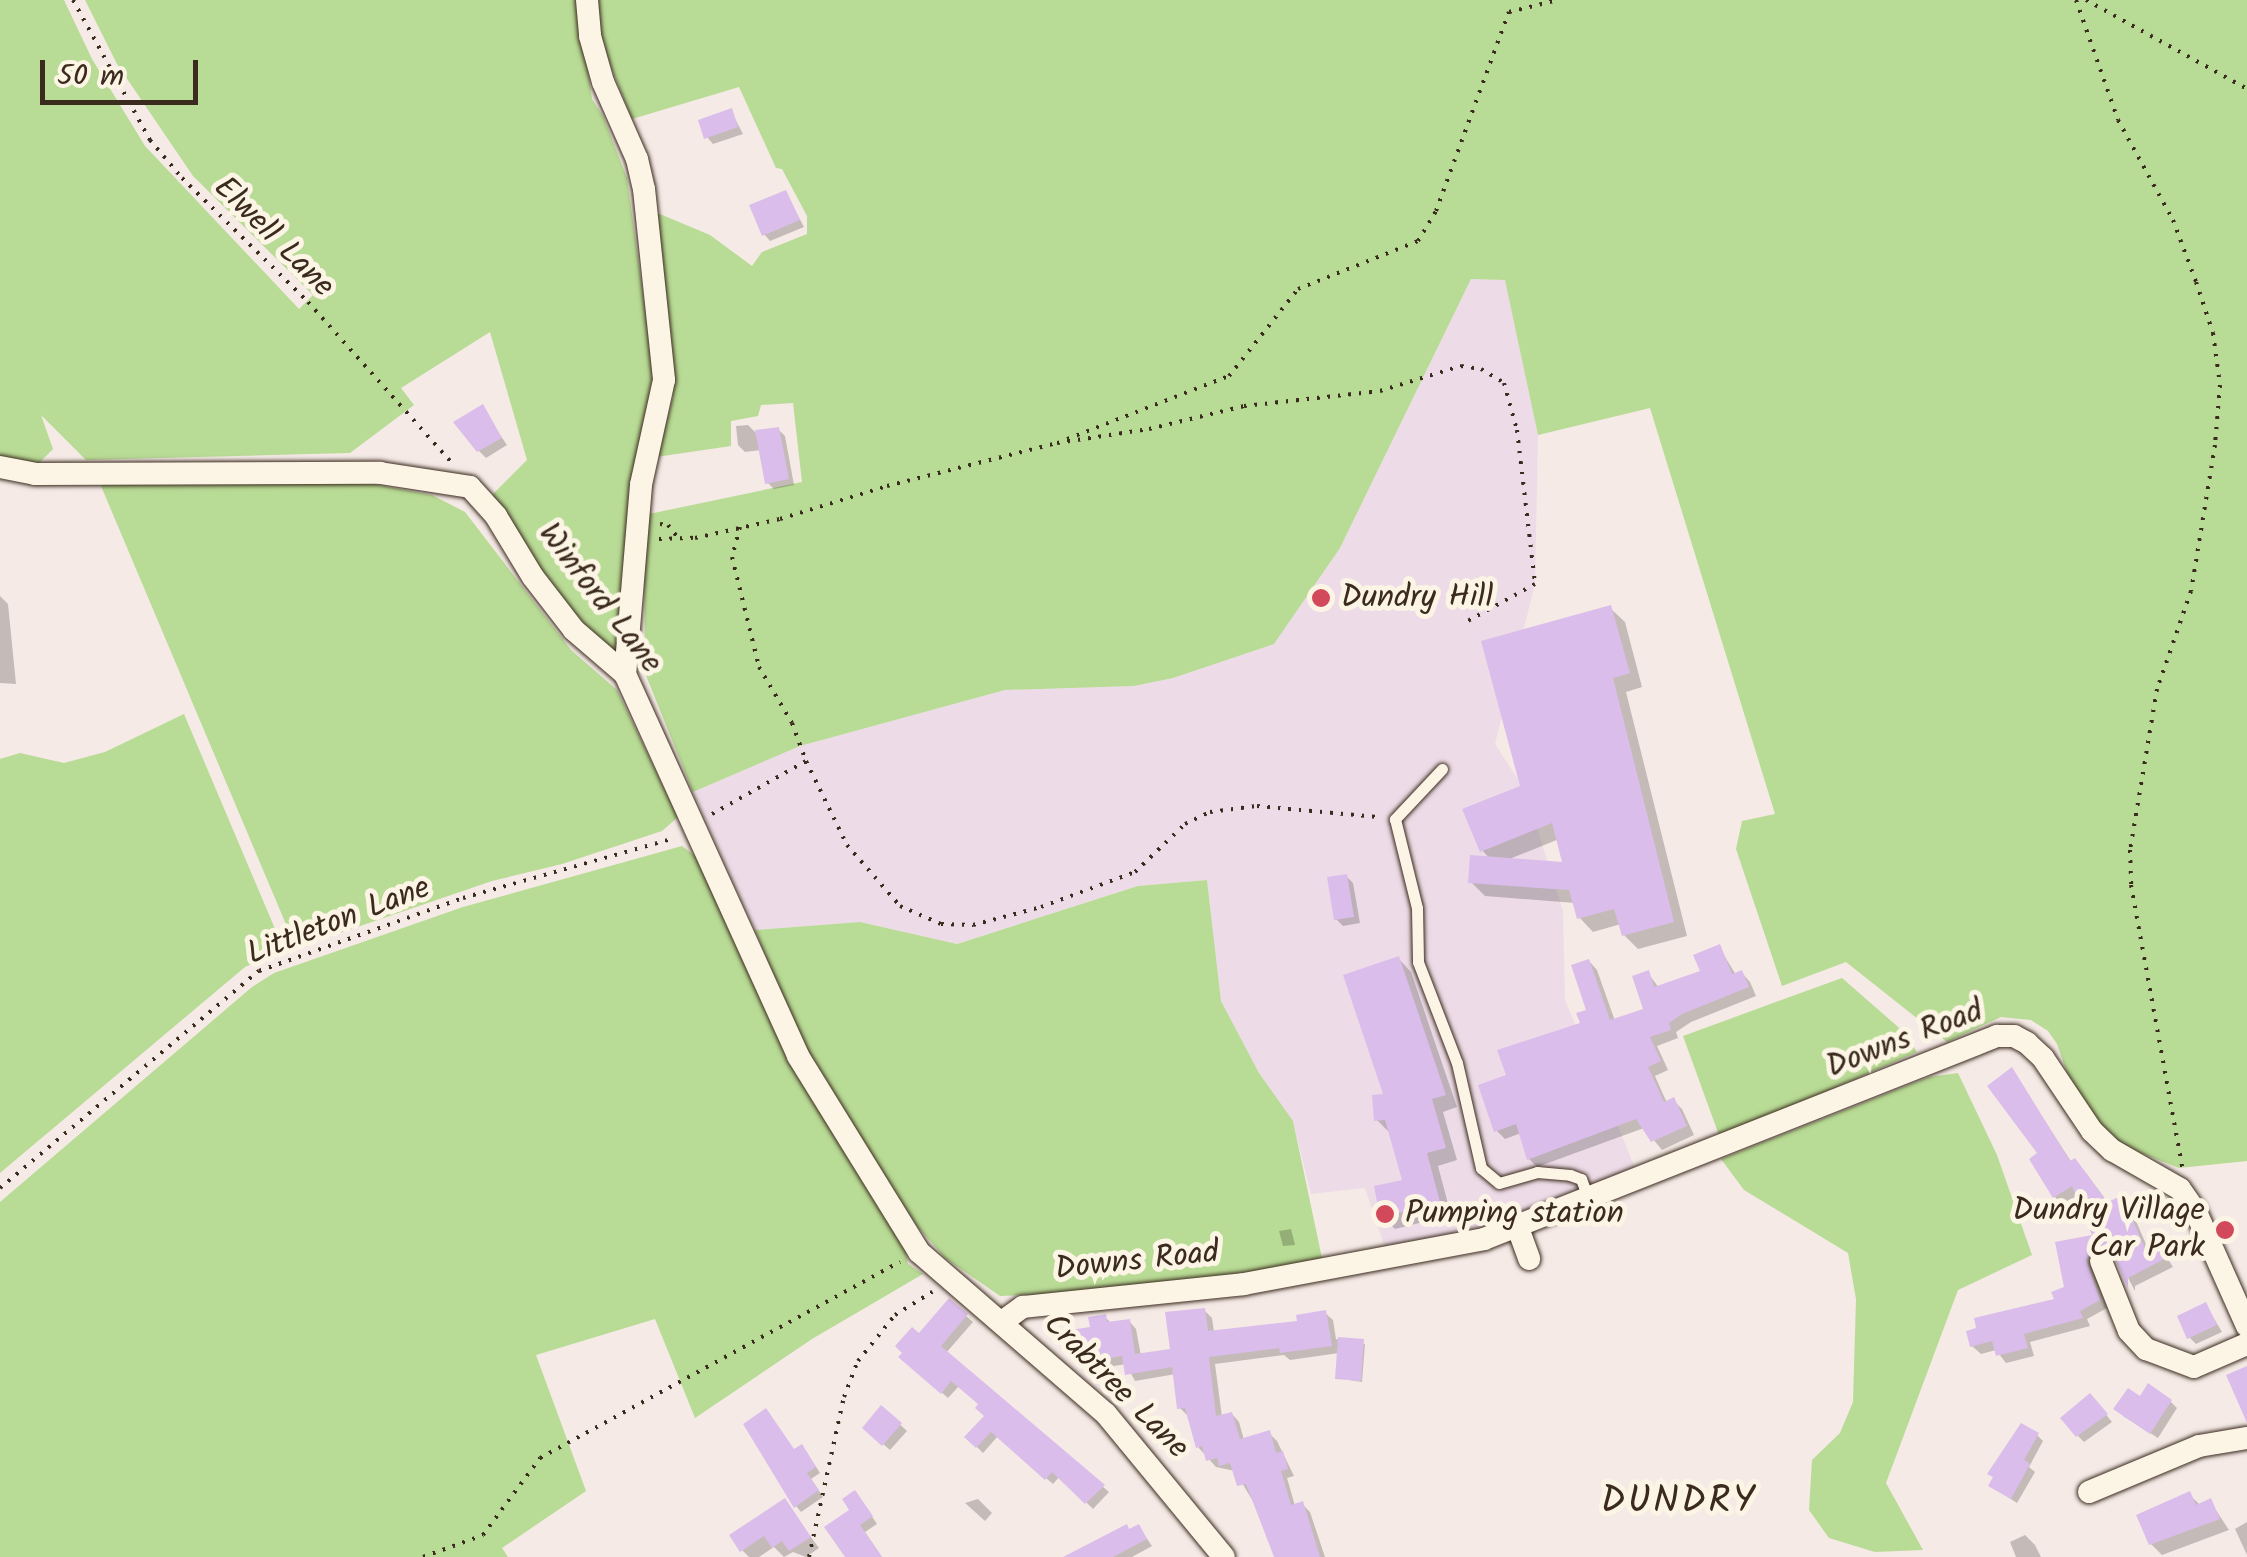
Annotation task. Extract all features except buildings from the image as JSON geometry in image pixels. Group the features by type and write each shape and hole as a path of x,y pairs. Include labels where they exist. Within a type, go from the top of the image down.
{"street":[{"path":"587,0 590,36 603,82 636,159 644,189 664,380 642,485 626,674"},
{"path":"0,467 35,474 380,473 470,487"},
{"name":"Winford Lane","path":"470,487 496,516 533,577 574,630 626,674 798,1056 920,1252 947,1275"},
{"name":"Downs Road","path":"1002,1322 1023,1307 1244,1284 1467,1243 1590,1200 1997,1036 2014,1036 2043,1058 2092,1132 2112,1150 2180,1190 2196,1212 2247,1326"},
{"path":"1518,1228 1530,1259"},
{"path":"2101,1262 2129,1331 2146,1349 2194,1366 2247,1344"},
{"name":"Crabtree Lane","path":"947,1275 1106,1414 1224,1557"},
{"path":"2106,1494 2199,1446 2247,1438"}],"lane":[{"path":"1442,768 1396,819 1417,908 1418,962 1457,1063 1480,1168 1499,1183 1537,1172 1570,1175 1581,1179 1590,1200"}],"path":[{"name":"Elwell Lane","path":"73,0 150,140 182,178 308,302 470,487"},
{"path":"678,539 740,528 1057,442 1229,376 1298,289 1418,241 1436,211 1509,12 1558,0"},
{"path":"2076,0 2118,120 2173,220 2185,251 2213,333 2220,384 2215,445 2191,591 2158,688 2130,850 2131,885 2182,1167 2180,1190"},
{"path":"2086,0 2247,88"},
{"path":"1057,442 1150,429 1244,406 1380,391 1461,366 1481,369 1504,383 1517,430 1535,584 1464,623"},
{"path":"740,528 732,557 759,667 792,723 806,762 847,844 900,906 941,924 973,925 1041,907 1135,872 1184,824 1210,812 1257,806 1396,819"},
{"name":"Littleton Lane","path":"0,1188 259,971 463,898 697,827 806,762"},
{"path":"423,1557 483,1535 540,1458 920,1252"},
{"path":"808,1557 844,1396 858,1361 896,1316 930,1294 947,1275"}],"shaded area":[{"path":"1471,279 1506,280 1538,435 1535,584 1495,744 1525,790 1563,911 1565,1000 1637,1172 1482,1228 1385,1248 1365,1188 1311,1194 1293,1121 1259,1073 1221,1001 1207,880 1138,886 956,944 860,922 755,930 693,792 800,746 1005,690 1134,686 1173,678 1274,644 1340,548"}],"green space":[{"path":"0,0 64,0 92,59 145,146 299,309 313,295 193,176 117,64 85,0 578,0 592,99 603,116 627,178 655,381 622,639 616,647 605,650 585,632 490,497 527,460 490,332 401,388 414,405 350,453 86,460 41,415 53,449 36,466 0,457"},
{"path":"597,0 2247,0 2247,1161 2179,1168 2128,1148 2098,1125 2068,1076 2057,1044 2048,1031 2031,1020 2001,1017 1947,1042 1846,962 1782,986 1736,849 1742,821 1775,814 1650,408 1538,435 1505,280 1471,279 1340,548 1274,644 1173,678 1134,686 1005,690 800,746 693,792 645,673 644,550 649,514 802,482 793,403 761,405 758,416 731,421 731,446 656,457 673,397 655,212 710,235 752,266 762,252 807,234 807,216 782,169 776,168 739,87 632,119 601,43"},
{"path":"110,482 362,482 432,495 465,512 571,650 617,690 678,817 662,831 562,864 492,881 296,948 101,486"},
{"path":"184,714 284,950 245,967 0,1173 0,759 20,753 64,763 105,752"},
{"path":"682,846 702,861 904,1243 908,1264 923,1274 812,1339 695,1418 655,1319 536,1355 586,1491 502,1548 508,1557 0,1557 0,1202 252,987 274,973 463,907"},
{"path":"1207,880 1221,1001 1259,1073 1293,1121 1323,1263 1102,1292 1000,1296 945,1258 916,1225 805,1050 755,930 860,922 957,944 1138,886"},
{"path":"1842,978 1905,1033 1917,1052 1720,1138 1683,1036"},
{"path":"1958,1073 1997,1155 2032,1255 1958,1290 1886,1483 1923,1550 1875,1552 1829,1538 1809,1510 1812,1460 1840,1433 1853,1402 1856,1299 1848,1253 1744,1190 1721,1159 1929,1077"}],"place":[{"name":"Dundry Hill","path":"1321,598"},
{"name":"Pumping station","path":"1385,1214"},
{"name":"Dundry Village Car Park","path":"2225,1230"}],"district":[{"name":"DUNDRY","path":"1679,1503"}]}
